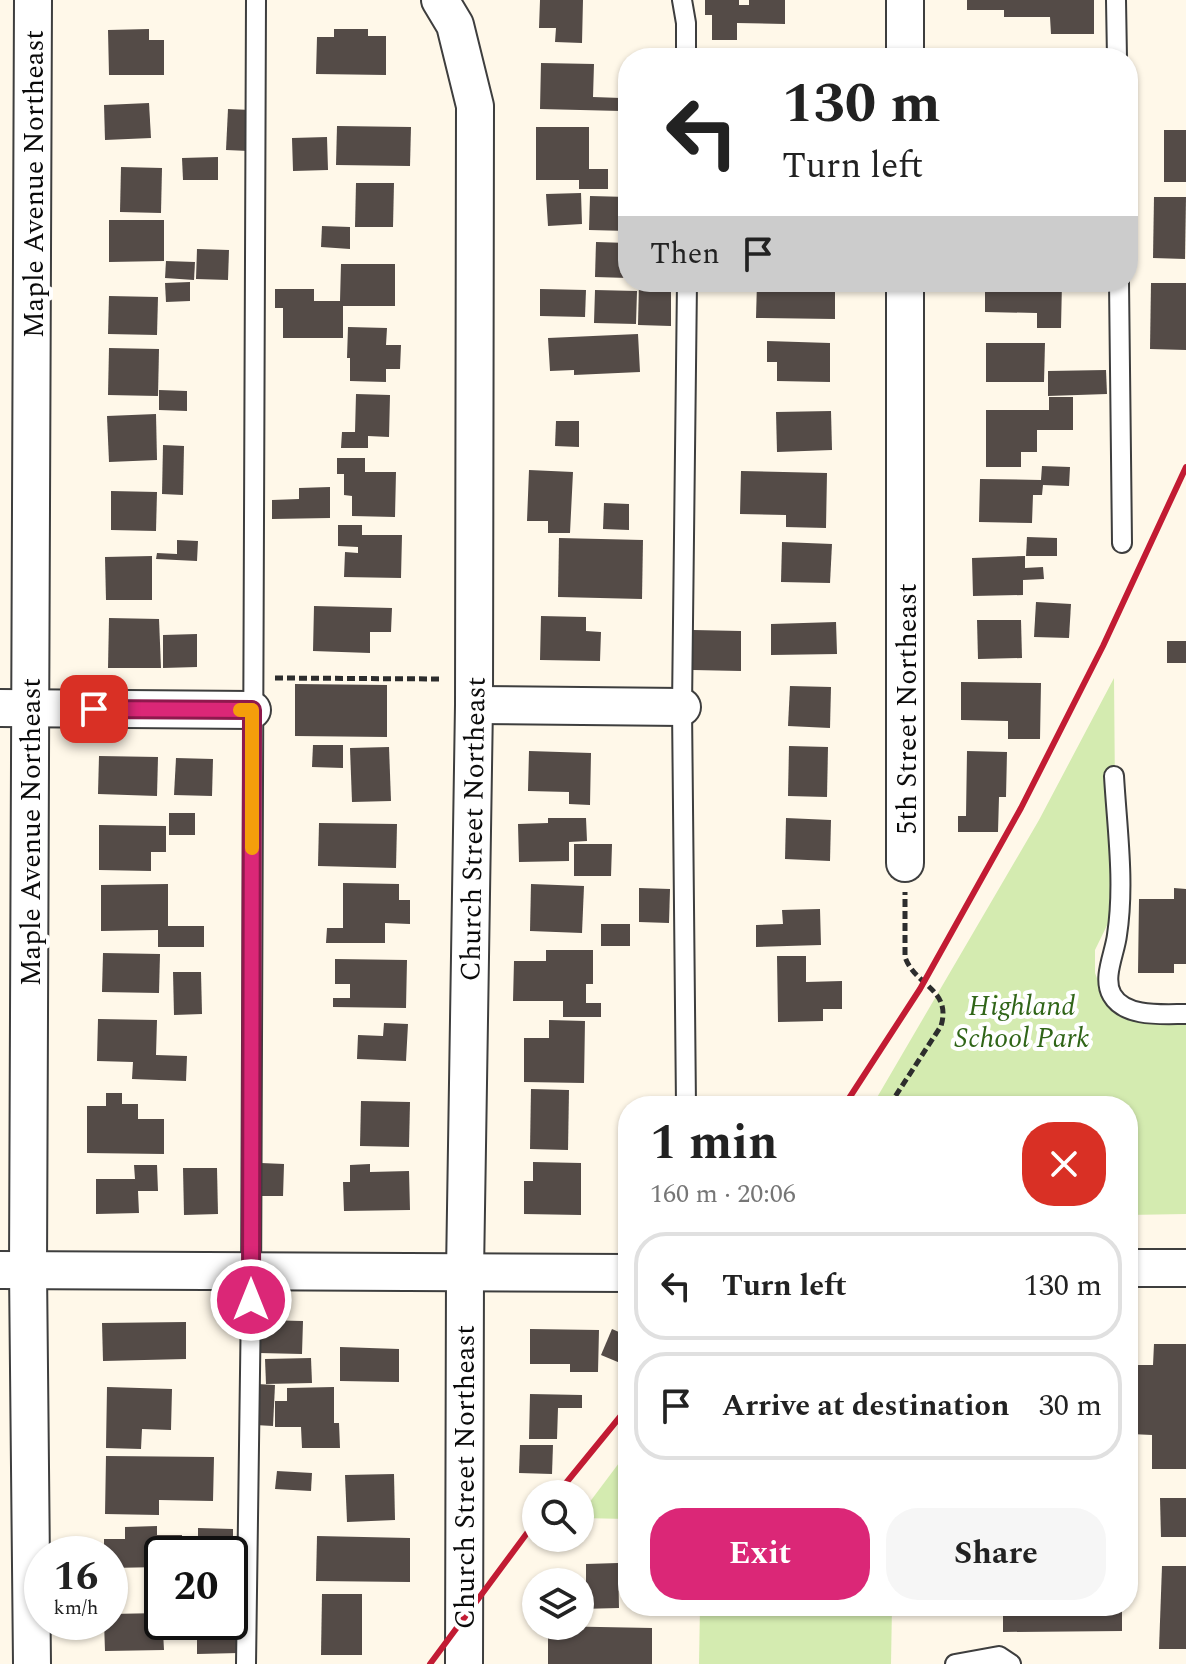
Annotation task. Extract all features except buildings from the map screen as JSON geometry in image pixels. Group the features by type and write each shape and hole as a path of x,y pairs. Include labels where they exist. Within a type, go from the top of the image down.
{"street":[{"name":"Maple Avenue Northeast","path":"32,1664 14,1270 16,708 33,0"},
{"name":"Church Street Northeast","path":"440,0 455,25 475,106 474,693 465,1272 464,1664"},
{"path":"905,0 905,48"},
{"name":"5th Street Northeast","path":"905,292 905,863"},
{"path":"474,693 682,707"},
{"path":"16,708 253,694"},
{"path":"1138,1268 1186,1268"},
{"path":"14,1270 618,1273"}],"lane":[{"path":"246,1664 251,1272 256,0"},
{"path":"682,0 686,48"},
{"path":"1116,0 1117,48"},
{"path":"686,1096 682,707 687,292"},
{"path":"1119,292 1122,543"},
{"path":"1114,776 1121,899 1108,975 1111,995 1123,1006 1151,1015 1186,1014"},
{"path":"955,1664 999,1656 1011,1664"}],"path":[{"path":"253,694 474,693"},
{"name":"5th Street Northeast","path":"896,1096 944,1017 941,1000 907,965 905,863"}],"green space":[{"name":"Highland School Park","path":"1114,678 1116,907 1095,950 1095,973 1102,991 1114,1008 1130,1019 1157,1023 1186,1016 1186,1214 1138,1215 1138,1096 878,1096 1039,820"},
{"path":"618,1464 618,1519 594,1518 594,1496"},
{"path":"700,1616 892,1616 891,1664 699,1664"}],"railway":[{"path":"850,1096 920,989 1021,808 1103,646 1186,467"},
{"path":"568,1480 618,1419"},
{"path":"430,1664 522,1540"}],"slow traffic":[{"path":"240,710 252,710 252,848"}],"route":[{"path":"94,709 252,710 251,1300"}]}
